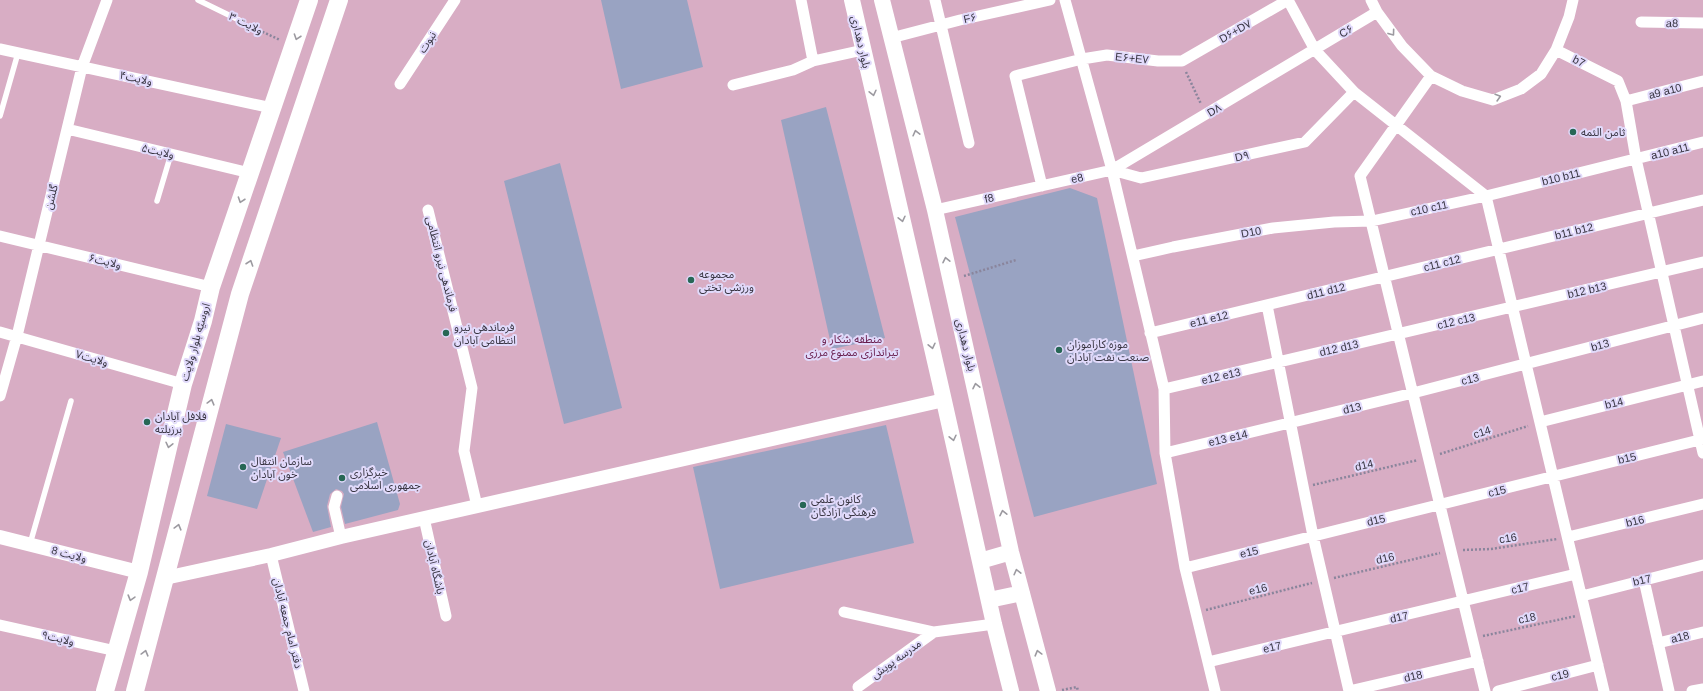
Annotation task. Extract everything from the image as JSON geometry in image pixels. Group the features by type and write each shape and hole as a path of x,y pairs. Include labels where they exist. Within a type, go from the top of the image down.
{"main road":[{"name":"اروسیّه بلوار ولایت","path":"105,691 139,572 183,384 211,287 309,0"},
{"path":"135,691 240,294 340,0"},
{"name":"بلوار دهداری","path":"852,0 994,624 1011,691"},
{"name":"بلوار دهداری","path":"882,0 935,210 950,280 973,373 1011,552 1048,691"},
{"path":"211,287 224,295 240,294"},
{"path":"202,321 210,318 218,318 226,322 230,329"},
{"path":"980,561 1011,552"},
{"path":"989,600 1022,593"}],"street":[{"name":"گلشن","path":"0,396 17,336 82,66 107,0"},
{"name":"نبوت","path":"400,84 455,0"},
{"path":"801,0 813,61"},
{"path":"935,0 969,143"},
{"name":"F۶","path":"891,38 1050,0"},
{"path":"1065,0 1112,170 1164,389 1165,453 1185,568 1215,691"},
{"path":"1288,0 1314,50 1354,92 1486,196 1604,691"},
{"name":"D۶+D۷","path":"1182,61 1288,0"},
{"path":"1371,0 1377,12 1402,46 1431,76 1462,91 1493,100 1521,89 1541,74 1556,50 1569,17 1573,0"},
{"name":"C۶","path":"1314,50 1377,12"},
{"name":"a8","path":"1641,22 1703,23"},
{"name":"ولایت۴","path":"0,49 272,108"},
{"path":"733,85 793,70 813,61 863,50"},
{"name":"D۸","path":"1112,170 1314,50"},
{"name":"b7","path":"1556,50 1618,81 1626,101 1636,159 1702,439 1703,453"},
{"name":"E۶+E۷","path":"1042,186 1015,76 1082,59 1107,55 1158,61 1182,61"},
{"path":"1431,76 1360,176 1485,691"},
{"name":"a9 a10","path":"1626,101 1703,81"},
{"name":"D۹","path":"1112,170 1142,178 1305,142 1354,92"},
{"name":"ولایت۵","path":"67,129 250,173"},
{"name":"a10 a11","path":"1636,159 1703,142"},
{"name":"b10 b11","path":"1486,196 1636,159"},
{"name":"e8","path":"1042,186 1112,170"},
{"name":"f8","path":"935,210 1042,186"},
{"name":"c10 c11","path":"1372,221 1486,196"},
{"name":"b11 b12","path":"1499,249 1703,200"},
{"name":"فرماندهی نیرو انتظامی","path":"428,210 472,388 464,451 477,506"},
{"name":"D10","path":"1133,256 1273,228 1334,222 1372,221"},
{"name":"ولایت۶","path":"0,236 211,287"},
{"name":"c11 c12","path":"1385,277 1499,249"},
{"name":"b12 b13","path":"1513,307 1703,262"},
{"name":"d11 d12","path":"1267,305 1385,277"},
{"path":"1267,305 1313,536 1349,691"},
{"name":"e11 e12","path":"1150,333 1267,305"},
{"name":"c12 c13","path":"1399,334 1513,307"},
{"name":"b13","path":"1527,365 1703,318"},
{"name":"ولایت۷","path":"0,332 183,384"},
{"name":"d12 d13","path":"1278,362 1399,334"},
{"name":"e12 e13","path":"1164,389 1278,362"},
{"name":"c13","path":"1413,393 1527,365"},
{"name":"b14","path":"1540,422 1703,380"},
{"name":"d13","path":"1291,424 1413,393"},
{"path":"165,578 944,400"},
{"name":"e13 e14","path":"1165,453 1291,424"},
{"name":"b15","path":"1553,476 1702,439"},
{"name":"c15","path":"1440,505 1553,476"},
{"path":"337,496 334,507 341,537"},
{"name":"b16","path":"1568,537 1703,504"},
{"name":"d15","path":"1313,536 1440,505"},
{"name":"باشگاه آبادان","path":"424,518 446,616"},
{"name":"e15","path":"1185,568 1313,536"},
{"name":"ولایت 8","path":"0,537 139,572"},
{"name":"دفتر امام جمعه آبادان","path":"271,555 304,691"},
{"name":"b17","path":"1582,596 1703,565"},
{"name":"c17","path":"1464,602 1576,574"},
{"path":"1644,580 1669,691"},
{"name":"d17","path":"1335,632 1464,602"},
{"path":"844,612 934,632 994,624"},
{"name":"ولایت۹","path":"0,625 116,651"},
{"name":"مدرسه پویش","path":"858,687 934,632"},
{"name":"e17","path":"1208,662 1335,632"},
{"name":"a18","path":"1658,642 1703,632"},
{"name":"d18","path":"1349,691 1478,661"},
{"name":"c19","path":"1498,691 1598,666"},
{"path":"1692,691 1703,688"}],"lane":[{"name":"ولایت ۳","path":"198,0 241,21"},
{"path":"0,116 18,53"},
{"path":"157,201 171,154"},
{"path":"30,544 71,401"}],"path":[{"name":"ولایت ۳","path":"241,21 293,47"},
{"path":"1182,61 1206,115"},
{"path":"950,280 1016,260"},
{"name":"c14","path":"1429,458 1540,422"},
{"name":"d14","path":"1303,487 1429,458"},
{"name":"c16","path":"1451,551 1491,549 1568,537"},
{"name":"d16","path":"1323,580 1451,551"},
{"name":"e16","path":"1196,613 1323,580"},
{"name":"c18","path":"1472,638 1586,614"},
{"path":"1060,691 1077,687 1078,691"}],"green space":[{"name":"منطقه شکار و تیراندازی ممنوع مرزی","path":"0,0 1703,0 1703,691 0,691"}],"building":[{"path":"601,0 687,0 703,67 621,89"},
{"path":"826,107 885,338 832,349 781,120"},
{"path":"560,163 622,408 564,424 504,181"},
{"name":"موزه کارآموزان صنعت نفت آبادان","path":"1070,188 1097,198 1157,484 1034,517 955,217"},
{"name":"خبرگزاری جمهوری اسلامی","path":"377,422 400,504 398,510 345,524 341,507 344,494 342,491 336,489 330,494 327,506 331,527 313,532 283,452"},
{"name":"سازمان انتقال خون آبادان","path":"226,424 281,438 257,509 207,496"},
{"name":"کانون علمی فرهنگی آزادگان","path":"886,425 914,543 720,589 693,467"}],"place":[{"name":"ثامن الئمه","path":"1573,132"},
{"name":"مجموعه ورزشی تختی","path":"691,280"},
{"name":"فرماندهی نیرو انتظامی آبادان","path":"446,333"},
{"name":"موزه کارآموزان صنعت نفت آبادان","path":"1059,350"},
{"name":"فلافل آبادان برزیلته","path":"147,422"},
{"name":"سازمان انتقال خون آبادان","path":"243,467"},
{"name":"خبرگزاری جمهوری اسلامی","path":"342,478"},
{"name":"کانون علمی فرهنگی آزادگان","path":"803,505"}]}
